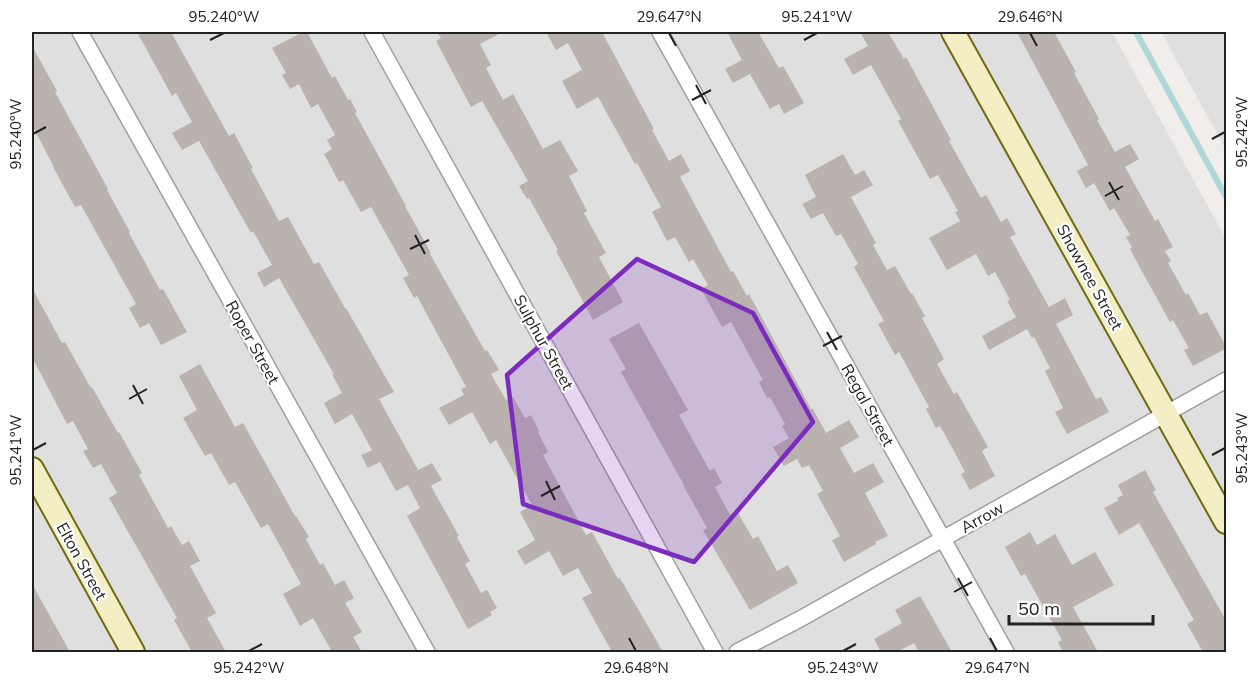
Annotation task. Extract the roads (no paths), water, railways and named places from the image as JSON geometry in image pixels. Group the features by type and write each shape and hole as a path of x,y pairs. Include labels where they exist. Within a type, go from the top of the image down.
{"street":[{"name":"Roper Street","path":"80,32 427,652"},
{"name":"Sulphur Street","path":"372,32 715,652"},
{"name":"Regal Street","path":"660,32 1006,652"},
{"name":"Shawnee Street","path":"953,32 1227,522"},
{"name":"Arrow","path":"737,652 1227,380"},
{"name":"Elton Street","path":"32,469 134,652"}],"waterway":[{"path":"1136,32 1226,197"}]}
